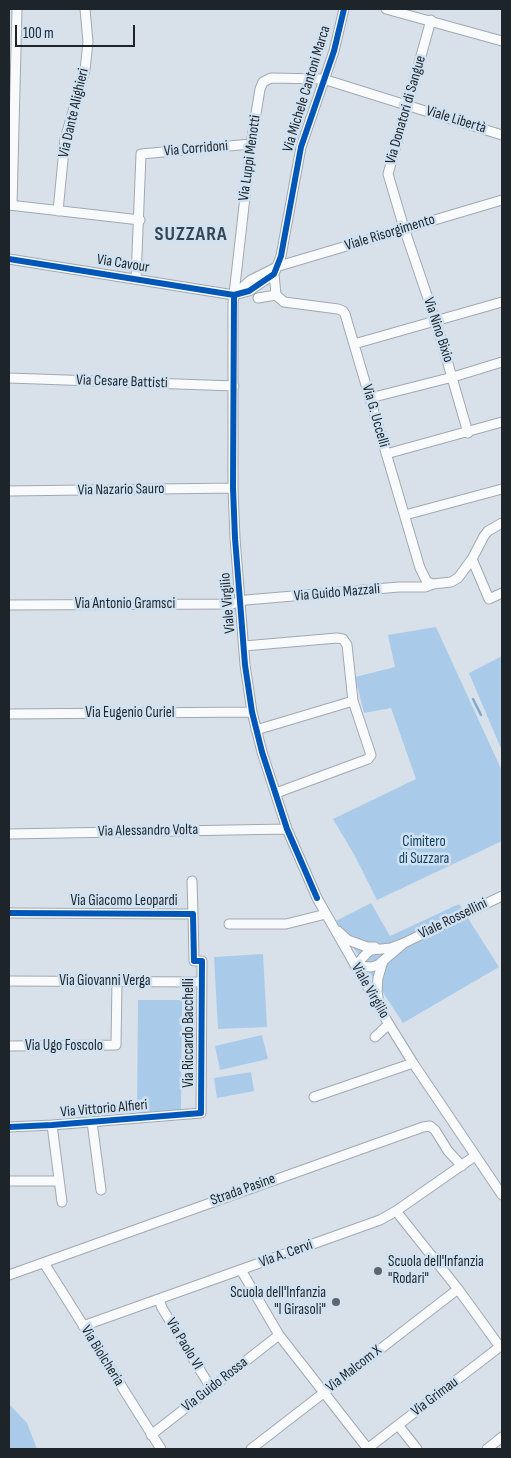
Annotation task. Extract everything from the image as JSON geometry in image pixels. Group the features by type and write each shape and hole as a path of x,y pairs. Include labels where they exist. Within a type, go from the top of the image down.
{"street":[{"path":"17,9 10,205 140,220 136,279"},
{"name":"Via Michele Cantoni Marca","path":"276,295 276,270 301,147 334,51 344,9"},
{"path":"386,9 502,41"},
{"name":"Via Dante Alighieri","path":"58,211 65,139 85,70 88,42 85,12"},
{"name":"Via Donatori di Sangue","path":"404,228 388,174 431,20"},
{"name":"Via Luppi Menotti","path":"234,295 250,144 260,88 263,82 271,78 323,79"},
{"name":"Viale Libertà","path":"323,79 502,135"},
{"name":"Via Corridoni","path":"140,220 141,154 250,144"},
{"name":"Viale Risorgimento","path":"234,295 251,280 276,270 404,228 502,200"},
{"name":"Via Nino Bixio","path":"404,228 436,322 468,432"},
{"name":"Via Cavour","path":"9,258 234,295"},
{"name":"Viale Virgilio","path":"234,295 233,488 235,538 244,646 256,730 287,829 326,914 412,1063 502,1193"},
{"path":"258,298 276,295"},
{"name":"Via G. Uccelli","path":"276,295 284,302 343,311 420,568 427,582 433,584"},
{"path":"354,344 502,302"},
{"path":"370,398 453,377 502,362"},
{"name":"Via Cesare Battisti","path":"9,378 234,386"},
{"path":"386,454 502,422"},
{"name":"Via Nazario Sauro","path":"9,491 233,488"},
{"path":"405,515 502,489"},
{"name":"Via Guido Mazzali","path":"240,601 399,587 425,587 451,582 458,578 472,559 488,531 502,523"},
{"path":"472,559 489,599 502,593"},
{"name":"Via Antonio Gramsci","path":"9,605 232,604 240,601"},
{"path":"244,646 343,639 347,645 353,701 371,755 368,758 276,794"},
{"path":"256,730 353,701"},
{"name":"Via Eugenio Curiel","path":"9,714 252,712"},
{"name":"Via Alessandro Volta","path":"9,834 287,829"},
{"path":"192,882 192,914"},
{"name":"Viale Rossellini","path":"404,943 502,896"},
{"name":"Via Giacomo Leopardi","path":"9,913 192,914 194,961"},
{"path":"229,924 286,924 326,914"},
{"path":"334,927 348,940 367,947 391,948 404,943"},
{"path":"355,966 371,967 378,965 404,943"},
{"path":"355,966 367,952 380,948"},
{"path":"381,1012 377,992 378,978 384,960"},
{"name":"Via Riccardo Bacchelli","path":"194,961 202,961 201,1113"},
{"name":"Via Giovanni Verga","path":"9,981 202,982"},
{"name":"Via Ugo Foscolo","path":"9,1046 116,1045 117,981"},
{"path":"374,1037 389,1024"},
{"path":"314,1096 412,1063"},
{"name":"Via Vittorio Alfieri","path":"9,1127 52,1126 201,1113"},
{"path":"92,1122 100,1190"},
{"path":"52,1126 62,1202"},
{"name":"Strada Pasine","path":"9,1274 423,1126 430,1126 435,1130 448,1151 462,1166"},
{"name":"Via A. Cervi","path":"83,1326 380,1220 475,1156"},
{"path":"9,1181 59,1181"},
{"path":"396,1211 501,1346"},
{"name":"Via Biolcheria","path":"44,1262 161,1449"},
{"path":"241,1270 279,1336 367,1449"},
{"name":"Via Malcom X","path":"251,1449 458,1290"},
{"name":"Via Paolo VI","path":"159,1299 162,1308 211,1388"},
{"name":"Via Guido Rossa","path":"151,1434 279,1336"},
{"name":"Via Grimau","path":"367,1449 501,1346"},
{"path":"398,1425 417,1449"},
{"path":"487,1449 502,1437"}],"green space":[{"name":"Cimitero di Suzzara","path":"436,627 502,771 502,841 377,900 355,856 333,819 416,779 391,708 364,713 355,677 395,667 388,635"},
{"path":"502,656 502,751 469,673"},
{"path":"371,903 390,936 459,904 499,967 403,1023 336,921"},
{"path":"263,954 267,1027 218,1029 214,957"},
{"path":"138,1000 182,1000 181,1110 137,1113"},
{"path":"262,1035 268,1059 220,1070 215,1046"},
{"path":"251,1072 254,1091 217,1098 214,1078"},
{"path":"9,1404 27,1423 37,1449 9,1449"}],"waterway":[{"path":"473,699 481,715"}],"cycle path":[{"path":"9,259 234,295 249,291 274,274 281,256 301,147 334,51 344,9"},
{"path":"234,295 233,488 245,665 252,712 262,752 287,829 317,898"},
{"path":"9,913 193,914 194,961 202,961 201,1113 9,1127"}],"place":[{"name":"Scuola dell'Infanzia \"Rodari\"","path":"378,1271"},
{"name":"Scuola dell'Infanzia \"I Girasoli\"","path":"336,1302"}],"district":[{"name":"SUZZARA","path":"191,235"}]}
